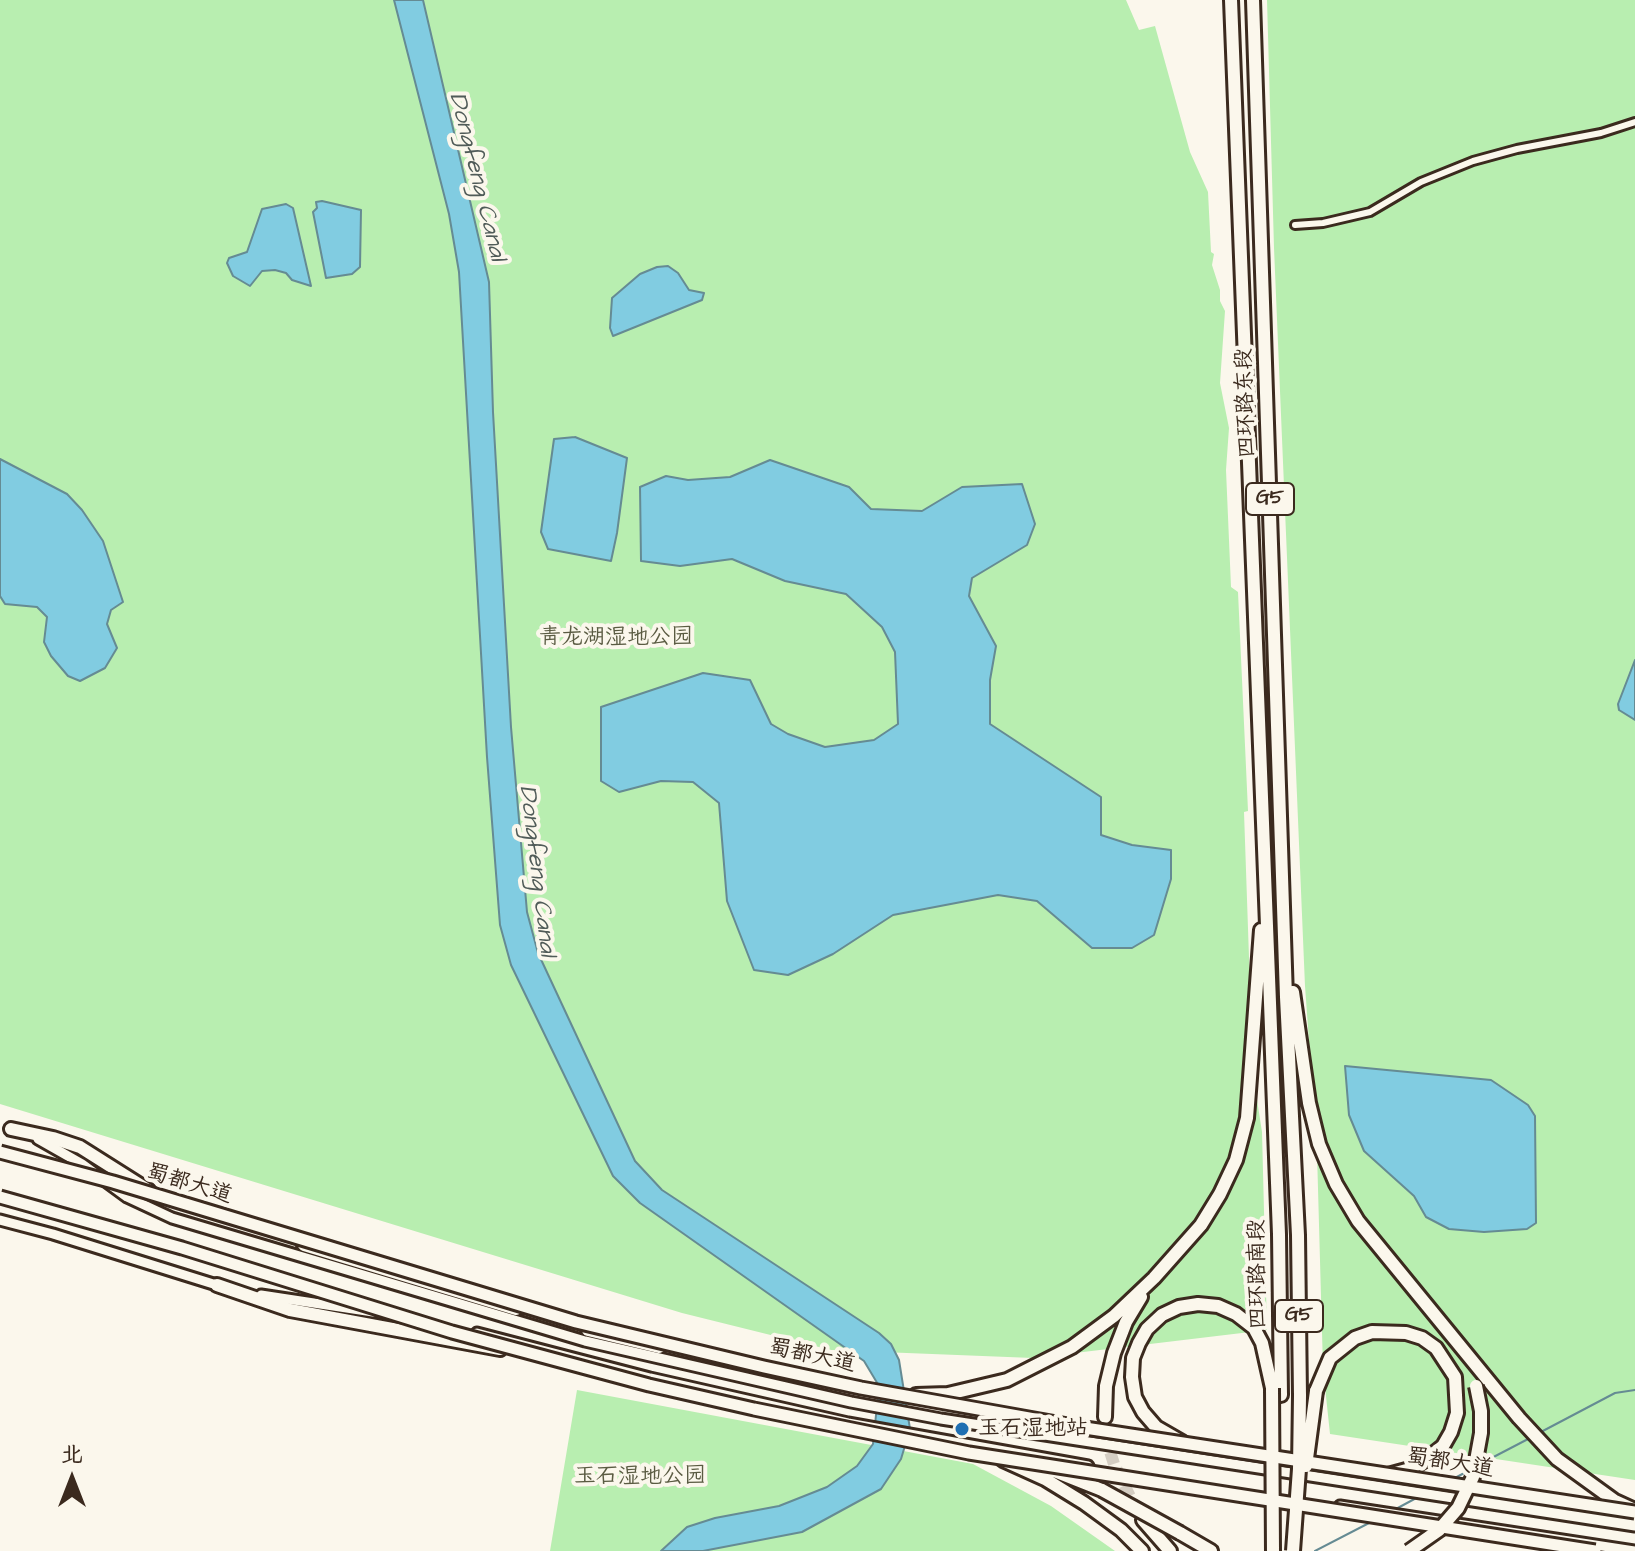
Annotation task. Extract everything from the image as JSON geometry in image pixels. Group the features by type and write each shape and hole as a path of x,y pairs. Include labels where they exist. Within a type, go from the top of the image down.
{"highway":[{"path":"1222,0 1235,131"},
{"name":"四环路东段","path":"1231,0 1270,997"},
{"name":"四环路东段","path":"1256,0 1255,56 1282,871 1290,997"},
{"path":"852,1397 948,1394 1007,1380 1072,1347 1114,1316 1154,1278 1201,1225 1236,1160 1247,1118 1265,871"},
{"name":"四环路南段","path":"1270,997 1279,1234 1276,1392 1281,1470 1274,1551"},
{"path":"1290,997 1319,1144 1336,1184 1358,1221 1458,1345 1557,1459 1615,1501 1635,1511"},
{"name":"四环路南段","path":"1290,997 1300,1396 1293,1551"},
{"path":"5,1128 53,1138 94,1153 140,1186 192,1210 411,1279 610,1336 852,1397 942,1413 1196,1448 1635,1519"},
{"name":"蜀都大道","path":"0,1152 113,1182 576,1322 764,1367 861,1388 1085,1428 1635,1511"},
{"path":"0,1197 182,1248 452,1332 649,1385 769,1412 1044,1465 1595,1551"},
{"path":"1105,1417 1106,1386 1114,1353 1126,1322 1154,1278"},
{"path":"217,1285 290,1310 504,1350 644,1385 1058,1471 1102,1490 1211,1551"},
{"path":"1196,1448 1156,1427 1135,1397 1133,1358 1147,1329 1162,1315 1179,1307 1198,1304 1218,1306 1236,1314 1254,1328 1262,1343 1276,1392"},
{"path":"1296,1524 1316,1391 1330,1358 1355,1338 1372,1332 1406,1333 1422,1338 1446,1360 1455,1377 1457,1413 1443,1446 1410,1469 1381,1477"},
{"path":"1409,1551 1439,1530 1458,1508 1473,1477 1481,1433 1481,1411 1476,1386 1458,1345"},
{"path":"1003,1460 1045,1479 1084,1503 1121,1530 1142,1551"},
{"path":"1143,1520 1170,1551"}],"main road":[{"path":"0,1220 217,1285"},
{"path":"942,1413 1635,1526"},
{"path":"936,1444 1635,1551"}],"street":[{"path":"1295,225 1323,223 1370,212 1421,182 1473,161 1601,133 1635,122"}],"green space":[{"name":"青龙湖湿地公园","path":"0,0 1126,0 1139,30 1155,26 1190,152 1208,192 1211,252 1214,254 1212,265 1225,311 1220,383 1229,428 1226,470 1231,587 1238,592 1248,811 1244,812 1253,1074 1262,1132 1267,1330 1033,1358 831,1350 682,1313 0,1104"},
{"path":"1267,0 1635,0 1635,1480 1330,1434 1323,1368 1317,1153 1305,986 1274,248"},
{"name":"玉石湿地公园","path":"577,1390 973,1464 1051,1506 1115,1551 550,1551"}],"water":[{"path":"394,0 423,0 489,282 493,412 511,727 527,912 538,953 635,1161 662,1190 879,1333 891,1344 899,1360 910,1429 901,1459 881,1489 802,1532 703,1551 661,1551 687,1527 715,1518 779,1506 827,1487 857,1466 873,1444 879,1386 864,1361 640,1203 613,1176 511,965 500,925 487,757 459,272 449,214"},
{"path":"316,202 361,210 360,267 352,274 326,278 313,212 317,208"},
{"path":"286,204 293,208 311,286 275,270 262,271 250,286 233,276 227,263 229,258 247,252 262,209"},
{"path":"668,266 678,273 689,290 704,293 702,300 613,336 610,328 612,298 640,274"},
{"path":"575,437 627,458 611,561 548,549 541,532 554,439"},
{"path":"0,459 67,494 103,541 123,602 111,610 107,624 117,648 105,668 80,681 68,676 51,656 44,642 47,617 37,607 5,604 0,596"},
{"path":"770,460 849,487 871,509 922,511 962,487 1022,484 1035,524 1027,545 972,578 969,596 996,646 990,680 990,724 1101,797 1101,835 1132,845 1171,850 1171,879 1154,935 1132,948 1092,948 1037,901 998,895 893,915 833,954 788,975 754,970 727,901 719,803 693,782 661,781 619,792 601,781 601,707 703,673 750,680 771,724 788,734 825,747 874,740 898,724 895,652 882,627 846,594 785,581 732,559 680,566 641,561 640,487 666,476 688,480 730,477"},
{"path":"1635,660 1635,720 1619,710 1618,704"},
{"path":"1345,1066 1491,1080 1528,1105 1535,1116 1536,1223 1527,1229 1484,1232 1449,1229 1426,1217 1414,1196 1364,1151 1349,1115"}],"waterway":[{"path":"1539,1433 1615,1393 1635,1390"},
{"path":"1482,1463 1530,1438"},
{"path":"1451,1480 1470,1470"},
{"path":"1394,1510 1420,1496"},
{"path":"1315,1551 1371,1522"}],"tunnel":[{"path":"1105,1417 1107,1442 1114,1464 1137,1511"}],"place":[{"name":"玉石湿地站","path":"962,1429"}],"water label":[{"name":"Dongfeng Canal","path":"476,177"},
{"name":"Dongfeng Canal","path":"536,871"}]}
